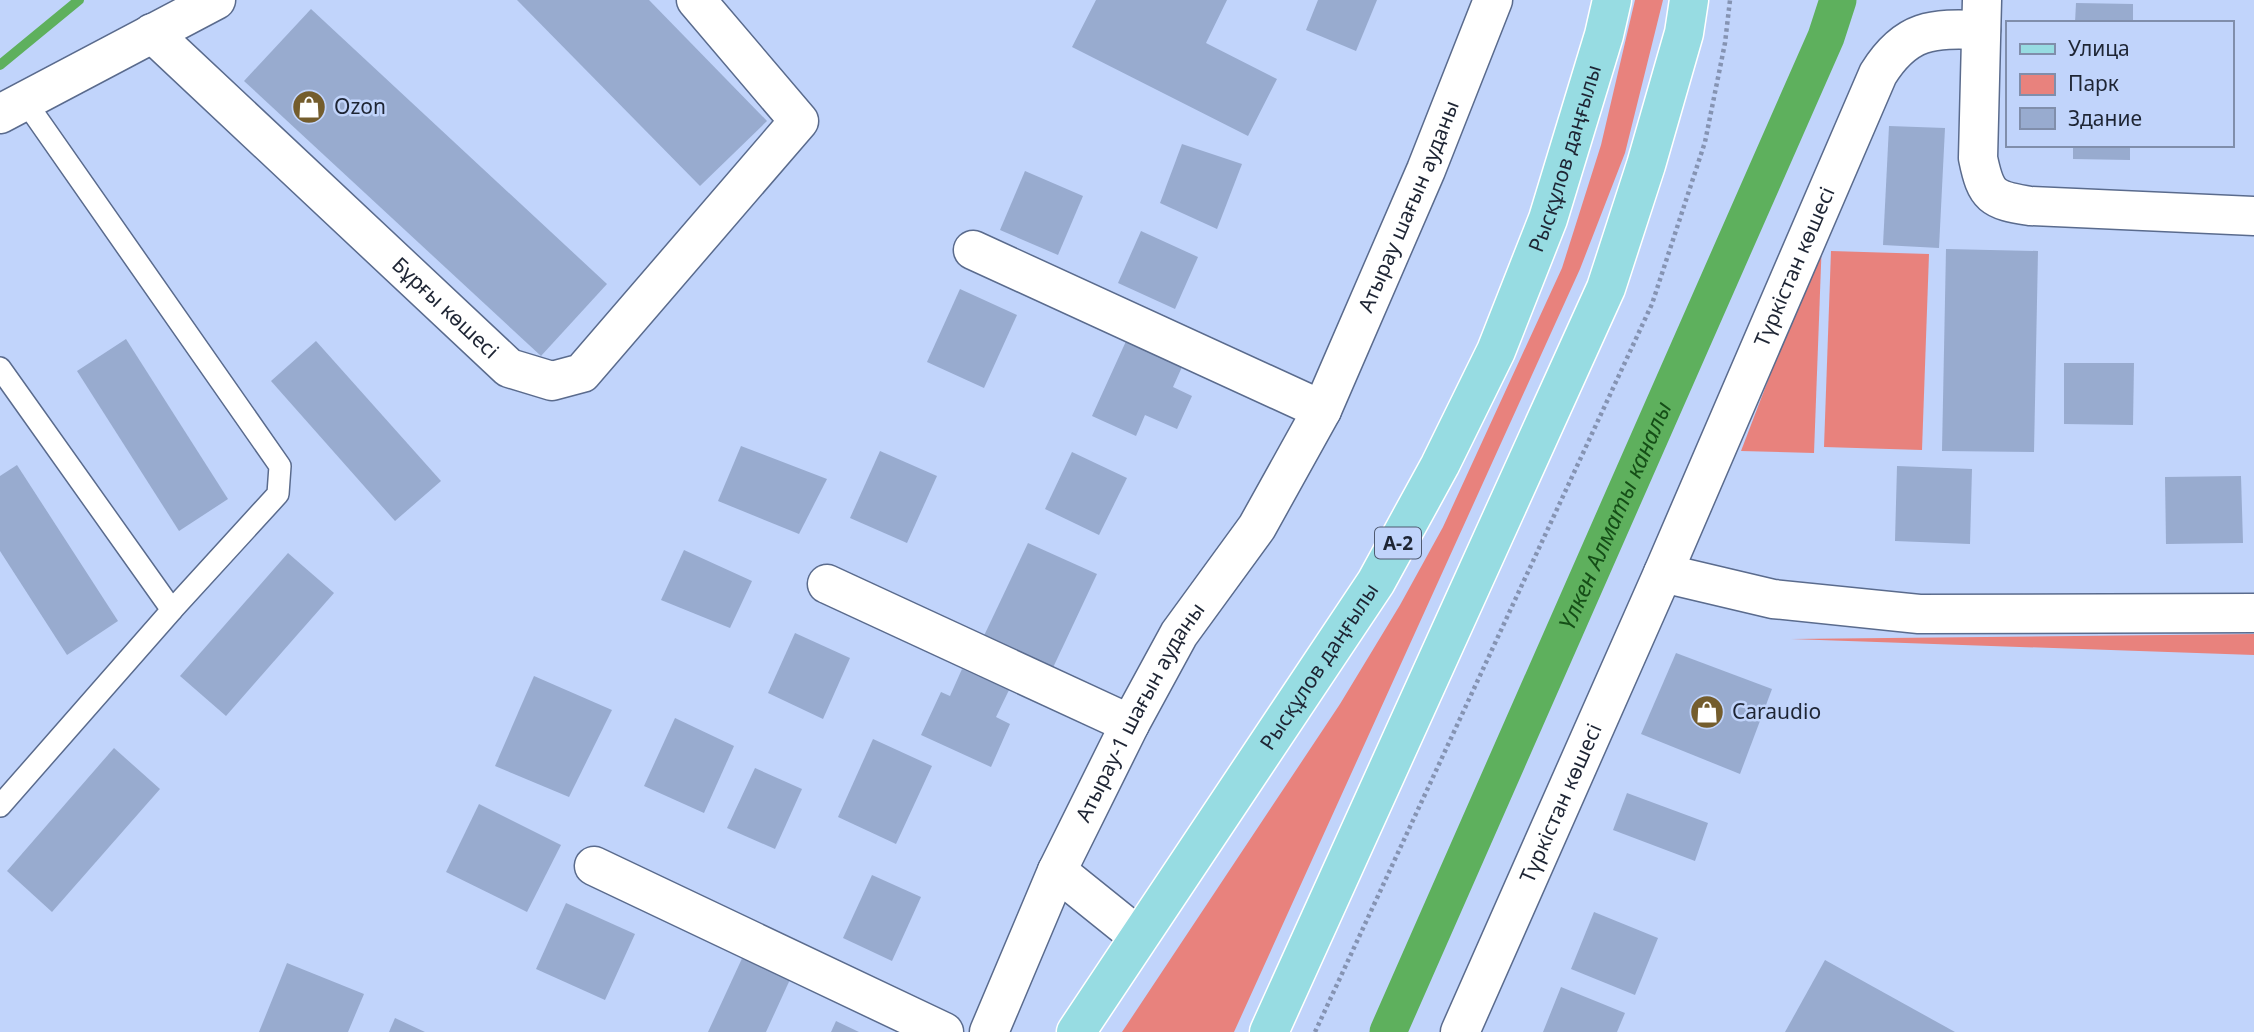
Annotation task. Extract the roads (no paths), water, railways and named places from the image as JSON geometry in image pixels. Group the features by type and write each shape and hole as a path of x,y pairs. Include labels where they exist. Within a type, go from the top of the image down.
{"main road":[{"name":"Рысқұлов даңғылы","path":"1076,1032 1377,582 1440,466 1496,351 1548,219 1604,35 1612,0"},
{"path":"1269,1032 1606,288 1646,166 1684,33 1689,0"}],"street":[{"path":"12,107 216,0"},
{"name":"Бұрғы көшесі","path":"152,33 509,369 552,381 582,373 799,121 696,0"},
{"name":"Атырау шағын ауданы","path":"1322,410 1426,170 1493,0"},
{"name":"Түркістан көшесі","path":"1460,1032 1878,74 1895,51 1917,34 1948,29 1982,15 1978,159 1983,181 1991,194 2005,202 2030,206 2254,216"},
{"path":"974,250 1322,410"},
{"name":"Атырау-1 шағын ауданы","path":"989,1032 1057,871 1130,724 1179,634 1257,527 1322,410"},
{"path":"1662,573 1773,599 1919,614 2254,613"},
{"path":"827,584 1130,724"},
{"path":"594,866 944,1032"},
{"path":"1057,871 1139,937"}],"lane":[{"path":"0,806 278,494 280,466 12,107"},
{"path":"0,368 172,610"}],"waterway":[{"path":"0,65 79,0"},
{"name":"Үлкен Алматы каналы","path":"1388,1032 1826,37 1838,0"}],"place":[{"name":"Ozon","path":"309,107"},
{"name":"Caraudio","path":"1707,712"}]}
